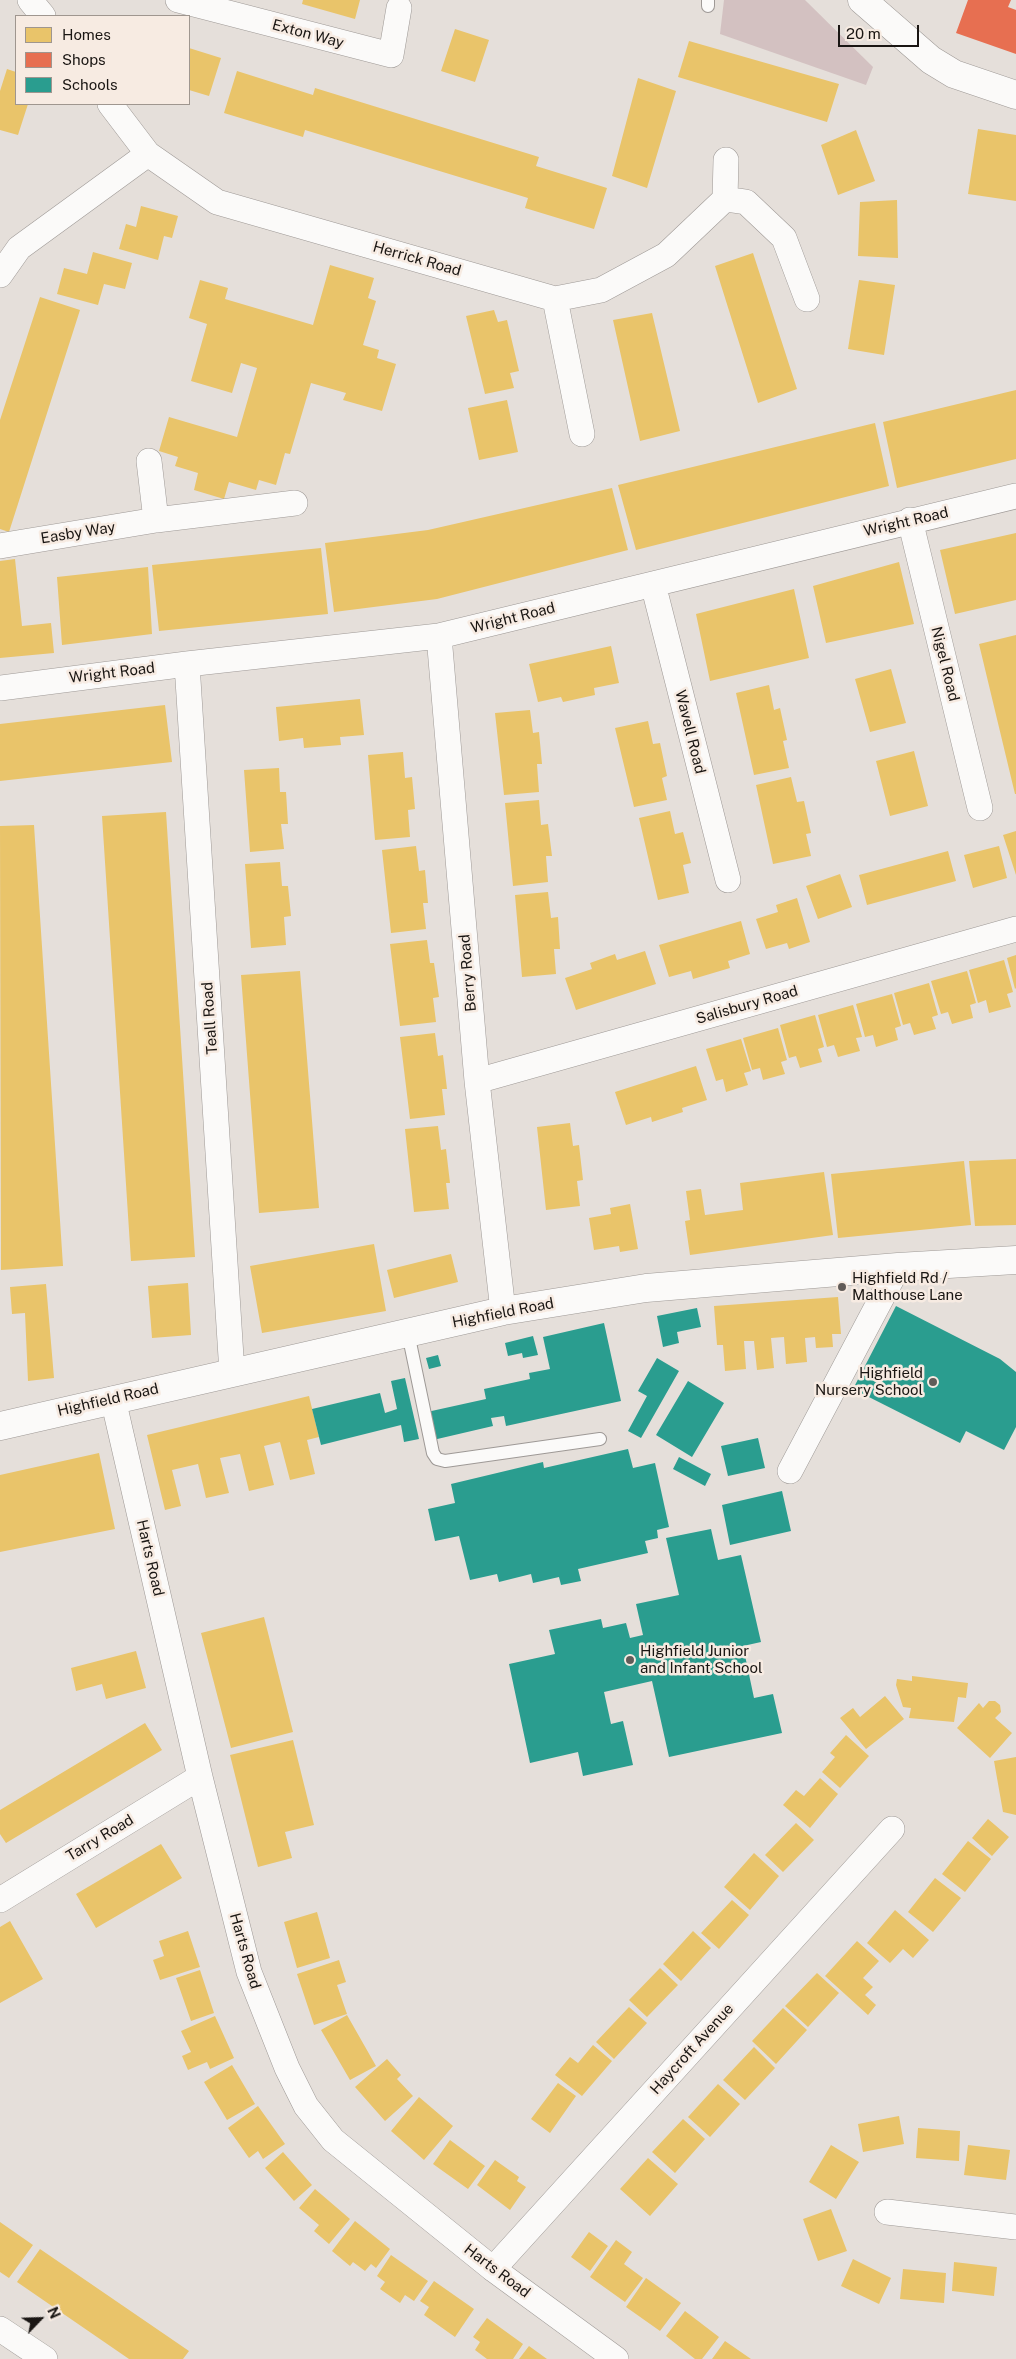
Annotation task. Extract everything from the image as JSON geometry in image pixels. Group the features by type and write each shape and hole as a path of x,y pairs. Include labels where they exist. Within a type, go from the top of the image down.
{"main road":[{"path":"862,0 938,65 954,74 1016,95"},
{"name":"Highfield Road","path":"0,1426 503,1311 646,1288 898,1267 1016,1260"}],"street":[{"name":"Exton Way","path":"178,0 391,55 399,8"},
{"name":"Herrick Road","path":"111,105 148,154 217,202 555,299 601,290 666,255 725,199"},
{"path":"0,275 19,248 148,154"},
{"path":"726,160 725,199 746,202 784,238 807,299"},
{"path":"555,299 582,434"},
{"path":"149,460 156,520"},
{"name":"Wright Road","path":"0,688 187,664 439,636 910,520 1016,496"},
{"name":"Easby Way","path":"0,546 156,520 295,503"},
{"name":"Nigel Road","path":"910,520 980,808"},
{"name":"Wavell Road","path":"653,584 728,880"},
{"name":"Berry Road","path":"439,636 477,1081 503,1311"},
{"name":"Teall Road","path":"187,664 232,1372"},
{"name":"Salisbury Road","path":"477,1081 1016,928"},
{"path":"790,1471 898,1267"},
{"name":"Harts Road","path":"114,1399 200,1777 249,1972 287,2068 306,2106 333,2140 493,2269 616,2359"},
{"name":"Tarry Road","path":"1,1898 200,1777"},
{"name":"Haycroft Avenue","path":"493,2269 892,1829"},
{"path":"888,2212 1016,2227"},
{"path":"0,2328 45,2359"}],"lane":[{"path":"408,1333 432,1453 437,1459 445,1461 600,1439"}],"shaded area":[{"path":"724,0 805,0 873,67 866,85 720,34"}],"building: Homes":[{"path":"303,0 360,0 355,19 302,4"},
{"path":"455,29 489,40 475,82 441,71"},
{"path":"689,41 839,84 827,122 678,77"},
{"path":"190,48 221,58 209,96 190,90"},
{"path":"7,69 15,72 15,105 28,105 18,135 0,130 0,91"},
{"path":"237,71 313,95 315,88 539,157 536,166 607,188 594,229 525,208 528,198 305,130 303,137 224,113"},
{"path":"638,78 676,91 647,188 612,176"},
{"path":"978,129 1016,135 1016,201 968,194"},
{"path":"856,130 875,181 838,195 821,145"},
{"path":"897,200 898,258 858,256 860,202"},
{"path":"141,206 178,216 172,238 164,236 158,260 119,249 126,224 136,227"},
{"path":"93,252 132,263 125,289 104,284 98,305 57,294 64,268 87,274"},
{"path":"753,253 797,389 758,403 715,266"},
{"path":"330,265 374,278 368,298 376,301 363,345 379,350 377,358 396,364 382,411 343,400 346,393 311,383 290,454 285,453 276,485 259,480 256,490 229,482 224,499 194,490 198,473 175,466 178,457 159,451 169,417 237,437 257,368 241,363 232,393 191,381 207,324 189,318 200,280 228,288 225,299 313,325"},
{"path":"859,280 895,285 884,355 848,349"},
{"path":"40,297 80,310 9,532 0,529 0,420"},
{"path":"494,310 498,322 507,320 519,371 510,373 514,388 485,394 466,316"},
{"path":"652,313 680,431 640,441 613,320"},
{"path":"1016,390 1016,459 897,488 883,422"},
{"path":"507,400 518,452 479,460 468,408"},
{"path":"875,423 889,486 636,550 618,485"},
{"path":"612,488 628,550 437,599 334,612 325,543 428,530"},
{"path":"1016,533 1016,600 955,614 940,550"},
{"path":"321,548 328,614 159,631 152,565"},
{"path":"15,559 22,626 51,623 54,653 0,658 0,561"},
{"path":"899,562 914,624 826,643 813,586"},
{"path":"148,567 152,634 62,645 57,577"},
{"path":"794,589 809,658 710,681 696,614"},
{"path":"1016,635 1016,794 1015,794 979,644"},
{"path":"611,646 619,683 594,688 595,695 563,702 561,697 538,702 529,664"},
{"path":"891,669 906,723 870,732 855,679"},
{"path":"769,685 774,710 780,708 787,740 783,741 789,768 754,775 736,693"},
{"path":"360,699 364,735 340,737 341,745 304,748 303,738 279,741 276,707"},
{"path":"165,705 172,762 0,781 0,724"},
{"path":"530,710 533,733 539,732 542,764 537,764 539,792 504,795 495,713"},
{"path":"648,721 653,744 660,743 667,776 662,778 667,800 634,807 615,728"},
{"path":"914,751 928,806 890,816 876,761"},
{"path":"403,752 405,778 412,777 415,809 408,810 410,837 375,840 368,755"},
{"path":"279,768 280,792 286,792 288,824 281,824 284,849 250,852 244,770"},
{"path":"791,777 797,802 804,801 811,833 806,834 811,856 773,864 756,785"},
{"path":"539,800 541,825 548,824 552,856 546,856 548,882 513,886 505,803"},
{"path":"670,811 675,834 683,832 691,863 683,865 689,893 658,900 639,818"},
{"path":"166,812 195,1257 131,1261 102,816"},
{"path":"34,825 63,1266 1,1270 0,826"},
{"path":"1016,831 1016,875 1003,835"},
{"path":"416,846 419,871 425,870 428,903 423,903 426,929 391,933 382,850"},
{"path":"999,846 1007,878 973,888 964,855"},
{"path":"948,851 956,881 867,905 859,875"},
{"path":"280,862 282,886 288,886 291,916 284,917 286,945 251,948 245,864"},
{"path":"840,874 852,907 818,919 806,886"},
{"path":"548,892 551,918 558,917 560,949 554,949 556,974 522,977 515,895"},
{"path":"797,898 810,942 789,949 787,943 766,949 756,919 778,912 776,905"},
{"path":"741,921 750,954 728,961 730,968 693,979 691,971 669,977 659,945"},
{"path":"427,940 430,963 434,963 439,997 433,998 436,1022 400,1026 390,944"},
{"path":"645,951 656,984 576,1010 565,978 592,969 590,963 615,954 617,960"},
{"path":"1016,955 1016,988 1015,989 1007,958"},
{"path":"1004,960 1013,992 1007,994 1011,1007 989,1013 986,1000 978,1003 969,970"},
{"path":"300,971 319,1208 259,1213 241,975"},
{"path":"967,971 976,1003 970,1005 973,1018 952,1024 948,1012 941,1014 931,981"},
{"path":"929,983 938,1015 932,1017 936,1029 914,1035 910,1023 903,1025 894,993"},
{"path":"892,994 901,1026 895,1028 898,1040 876,1047 873,1035 865,1037 856,1004"},
{"path":"853,1005 862,1037 856,1038 860,1051 838,1057 834,1045 827,1047 818,1015"},
{"path":"815,1015 824,1047 818,1049 822,1062 800,1068 796,1056 789,1058 780,1025"},
{"path":"778,1028 787,1060 781,1062 785,1074 763,1080 760,1068 752,1070 743,1038"},
{"path":"435,1033 438,1056 443,1055 447,1089 442,1089 445,1115 410,1119 400,1037"},
{"path":"741,1039 751,1071 744,1073 748,1085 726,1092 723,1079 716,1081 706,1049"},
{"path":"696,1066 707,1100 682,1108 683,1112 652,1122 651,1117 626,1125 615,1092"},
{"path":"570,1123 573,1146 579,1145 583,1180 577,1181 580,1206 546,1210 537,1127"},
{"path":"438,1126 441,1150 446,1149 450,1183 446,1183 449,1209 414,1212 405,1129"},
{"path":"1016,1159 1016,1225 975,1226 969,1161"},
{"path":"964,1161 971,1225 838,1238 831,1174"},
{"path":"824,1172 833,1235 690,1255 685,1221 690,1220 686,1191 701,1189 705,1215 743,1210 740,1183"},
{"path":"630,1204 638,1249 620,1252 619,1246 594,1250 589,1218 611,1214 610,1208"},
{"path":"374,1244 386,1311 262,1333 250,1266"},
{"path":"451,1254 458,1282 394,1298 387,1270"},
{"path":"188,1283 191,1335 152,1338 148,1286"},
{"path":"46,1284 54,1378 28,1381 25,1313 12,1314 10,1287"},
{"path":"838,1297 841,1334 832,1334 833,1347 816,1348 815,1337 805,1338 807,1362 786,1364 784,1337 771,1338 774,1368 757,1370 754,1341 744,1341 746,1369 725,1371 723,1345 717,1345 714,1306"},
{"path":"309,1396 319,1437 307,1440 315,1474 290,1480 280,1442 264,1446 274,1485 249,1491 240,1454 220,1458 229,1493 206,1498 198,1464 172,1470 181,1506 165,1510 147,1435"},
{"path":"99,1453 115,1529 0,1552 0,1475"},
{"path":"264,1617 293,1732 231,1748 201,1633"},
{"path":"136,1651 146,1688 106,1699 102,1684 76,1691 71,1668"},
{"path":"912,1676 968,1683 966,1698 958,1697 954,1722 909,1718 911,1708 903,1707 896,1685 897,1679 912,1681"},
{"path":"885,1696 904,1719 866,1749 840,1718 853,1708 860,1717"},
{"path":"989,1701 995,1701 1000,1705 1001,1712 995,1718 1012,1733 990,1758 957,1728 979,1703 983,1708"},
{"path":"145,1723 162,1750 6,1843 0,1834 0,1810"},
{"path":"846,1735 869,1756 840,1788 822,1772 835,1757 830,1753"},
{"path":"293,1740 314,1825 285,1832 292,1858 258,1867 230,1755"},
{"path":"1016,1757 1016,1815 1003,1812 994,1761"},
{"path":"820,1778 838,1794 810,1828 783,1805 796,1790 804,1796"},
{"path":"988,1819 1009,1837 992,1856 972,1838"},
{"path":"796,1823 814,1840 783,1872 765,1855"},
{"path":"968,1841 991,1859 965,1892 942,1874"},
{"path":"161,1844 182,1878 96,1928 76,1894"},
{"path":"754,1853 779,1876 750,1910 724,1887"},
{"path":"935,1878 961,1898 933,1932 908,1912"},
{"path":"732,1900 749,1915 719,1949 701,1933"},
{"path":"895,1910 929,1940 913,1958 903,1949 890,1963 867,1943"},
{"path":"317,1912 330,1958 297,1968 284,1922"},
{"path":"10,1921 43,1979 0,2003 0,1927"},
{"path":"188,1931 200,1967 160,1980 153,1960 164,1956 159,1941"},
{"path":"693,1931 711,1948 681,1981 663,1964"},
{"path":"857,1941 879,1961 863,1978 873,1987 865,1995 876,2005 868,2015 825,1976"},
{"path":"339,1960 346,1982 337,1985 347,2014 314,2025 297,1974"},
{"path":"660,1968 678,1985 647,2017 629,2000"},
{"path":"200,1970 214,2013 191,2021 176,1978"},
{"path":"817,1973 839,1993 808,2027 785,2006"},
{"path":"629,2007 647,2023 614,2059 596,2042"},
{"path":"783,2008 807,2030 776,2064 752,2041"},
{"path":"347,2015 376,2066 350,2080 321,2030"},
{"path":"215,2016 234,2058 210,2069 207,2062 188,2070 182,2056 191,2052 181,2031"},
{"path":"593,2045 612,2061 582,2096 555,2075 570,2057 578,2063"},
{"path":"754,2047 775,2068 745,2100 723,2080"},
{"path":"387,2059 401,2075 397,2079 413,2096 385,2121 355,2087"},
{"path":"232,2065 255,2104 227,2120 204,2082"},
{"path":"558,2083 576,2096 550,2133 531,2119"},
{"path":"718,2084 740,2104 710,2137 688,2117"},
{"path":"419,2097 453,2126 424,2160 391,2131"},
{"path":"258,2106 285,2144 263,2159 258,2151 249,2158 228,2128"},
{"path":"899,2116 904,2144 863,2152 858,2124"},
{"path":"683,2119 705,2139 675,2173 652,2152"},
{"path":"918,2128 960,2131 959,2161 916,2158"},
{"path":"450,2140 485,2166 468,2189 433,2164"},
{"path":"831,2145 859,2162 836,2199 809,2182"},
{"path":"968,2145 1010,2150 1006,2180 964,2175"},
{"path":"283,2152 312,2185 294,2201 265,2168"},
{"path":"648,2158 678,2184 650,2216 620,2189"},
{"path":"495,2160 519,2177 517,2181 526,2187 510,2210 477,2185"},
{"path":"315,2189 350,2219 329,2244 314,2231 319,2225 299,2208"},
{"path":"831,2209 847,2251 818,2261 803,2219"},
{"path":"355,2221 390,2249 376,2268 371,2264 365,2271 353,2262 350,2266 332,2251"},
{"path":"0,2222 33,2245 9,2278 0,2272"},
{"path":"589,2232 608,2246 590,2271 571,2257"},
{"path":"616,2240 632,2252 624,2264 643,2278 625,2302 590,2277"},
{"path":"40,2249 189,2351 183,2359 129,2359 17,2282"},
{"path":"391,2255 428,2281 414,2301 405,2295 400,2303 380,2289 385,2282 377,2276"},
{"path":"853,2259 891,2278 879,2304 841,2286"},
{"path":"954,2262 997,2267 994,2296 952,2291"},
{"path":"903,2269 946,2273 944,2303 900,2299"},
{"path":"646,2278 681,2303 660,2331 626,2307"},
{"path":"434,2281 474,2309 455,2337 424,2315 429,2307 420,2301"},
{"path":"685,2311 719,2337 702,2359 695,2359 666,2336"},
{"path":"487,2318 523,2344 513,2359 487,2359 475,2350 480,2342 473,2337"},
{"path":"725,2341 751,2359 712,2359"},
{"path":"529,2346 547,2359 519,2359"}],"building: Shops":[{"path":"968,0 1011,0 1008,7 1016,10 1016,54 956,33"}],"building: Schools":[{"path":"896,1306 1000,1359 1016,1372 1016,1427 1004,1450 966,1431 960,1443 853,1389"},
{"path":"697,1308 701,1327 677,1332 679,1343 663,1347 657,1316"},
{"path":"604,1323 621,1401 506,1426 504,1416 491,1418 493,1426 433,1440 427,1412 486,1399 484,1389 530,1379 529,1373 550,1369 543,1337"},
{"path":"533,1336 538,1355 523,1358 522,1353 508,1356 505,1343"},
{"path":"438,1355 441,1366 429,1369 426,1358"},
{"path":"657,1358 679,1371 641,1438 628,1431 647,1396 638,1391"},
{"path":"405,1378 419,1439 404,1442 401,1425 321,1445 312,1409 380,1393 385,1413 397,1409 391,1381"},
{"path":"688,1381 724,1403 692,1457 656,1435"},
{"path":"758,1438 765,1468 728,1476 721,1446"},
{"path":"628,1449 633,1468 655,1463 669,1527 657,1530 658,1538 645,1541 648,1553 578,1569 581,1581 561,1585 559,1577 533,1583 531,1574 499,1582 497,1574 470,1580 459,1536 435,1541 428,1509 455,1503 451,1484 543,1462 544,1468"},
{"path":"679,1457 711,1474 705,1486 673,1469"},
{"path":"782,1491 791,1531 730,1545 722,1505"},
{"path":"711,1529 718,1560 741,1555 761,1642 743,1646 754,1698 773,1694 782,1733 669,1757 652,1681 604,1692 611,1724 623,1721 633,1765 583,1776 578,1752 530,1763 509,1664 555,1654 549,1630 601,1619 603,1628 626,1623 630,1638 643,1635 636,1604 679,1595 666,1538"}],"place":[{"name":"Highfield Rd / Malthouse Lane","path":"842,1287"},
{"name":"Highfield Nursery School","path":"933,1382"},
{"name":"Highfield Junior and Infant School","path":"630,1660"}]}
